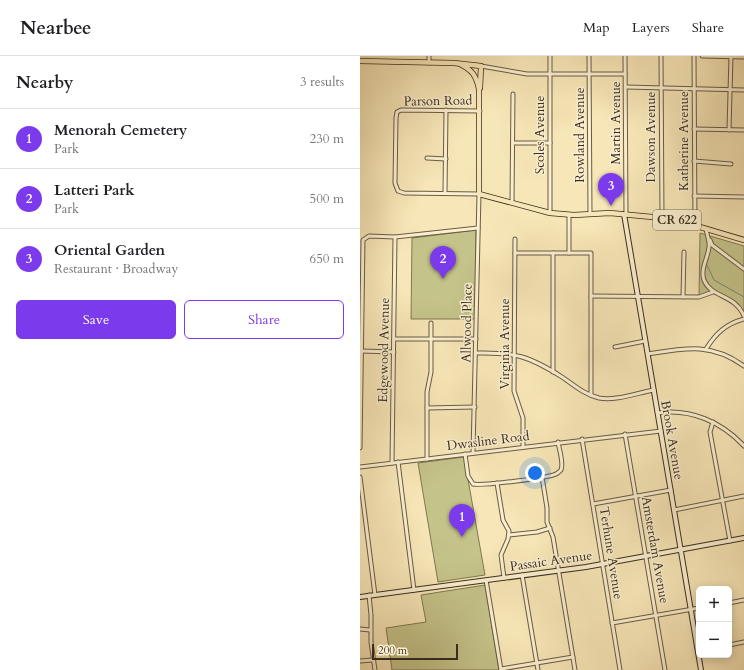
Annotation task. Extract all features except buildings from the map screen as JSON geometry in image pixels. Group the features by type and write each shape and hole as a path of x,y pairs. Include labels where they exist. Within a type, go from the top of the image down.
{"main road":[{"path":"360,61 482,66 481,87 479,89"},
{"path":"460,64 470,69 475,74 479,89 479,194"},
{"name":"CR 622","path":"479,194 550,213 569,215 625,214 662,217 695,225 744,240"},
{"name":"Brook Avenue","path":"625,214 696,640"},
{"name":"Passaic Avenue","path":"360,597 603,564 744,538"},
{"name":"Brook Avenue","path":"699,658 701,670"}],"street":[{"path":"429,56 429,63"},
{"name":"Scoles Avenue","path":"550,56 550,213"},
{"name":"Rowland Avenue","path":"589,56 590,214"},
{"name":"Martin Avenue","path":"625,214 626,56"},
{"name":"Dawson Avenue","path":"661,56 662,217"},
{"name":"Katherine Avenue","path":"694,56 695,225"},
{"path":"702,56 744,57"},
{"path":"729,130 731,56"},
{"path":"482,66 527,74 626,74"},
{"path":"626,87 744,90"},
{"path":"512,202 513,94"},
{"name":"Parson Road","path":"446,193 401,193 396,187 396,115 401,110 480,111"},
{"path":"446,110 446,193 479,194"},
{"path":"694,129 744,130"},
{"path":"513,143 550,143"},
{"path":"427,158 446,158"},
{"path":"694,161 731,164"},
{"name":"Allwood Place","path":"473,453 479,194"},
{"path":"694,196 744,197"},
{"path":"569,215 569,253"},
{"path":"360,448 362,243 369,236 395,237 478,228"},
{"path":"706,229 712,245 744,269"},
{"path":"706,229 710,246 703,271 704,281 713,292 734,301 744,316"},
{"name":"Edgewood Avenue","path":"392,463 395,237"},
{"name":"Virginia Avenue","path":"515,239 514,390 524,418 523,447"},
{"path":"683,297 684,252"},
{"path":"515,253 591,253 591,396"},
{"path":"552,253 553,372"},
{"path":"591,296 699,297 713,292"},
{"path":"706,349 716,334 724,327 744,319"},
{"path":"427,459 427,392 431,372 431,323"},
{"path":"394,339 476,339"},
{"path":"615,347 645,341"},
{"path":"648,354 678,349 706,349 726,355 744,366"},
{"path":"361,351 394,352"},
{"path":"476,353 515,354 529,358 591,396 609,398 654,390"},
{"path":"427,408 475,407"},
{"path":"658,413 683,412 696,415 713,422 728,432 744,446"},
{"path":"713,422 710,432 730,541"},
{"name":"Dwasline Road","path":"360,467 582,439 661,431"},
{"name":"Amsterdam Avenue","path":"625,434 665,670"},
{"name":"Terhune Avenue","path":"582,439 620,670"},
{"path":"465,454 469,480 473,484 497,483 555,474 561,468 558,442"},
{"path":"398,462 414,590"},
{"path":"542,476 575,670"},
{"path":"360,477 375,595"},
{"path":"497,483 503,520 508,528 509,535 501,555 504,578"},
{"path":"593,504 670,490"},
{"path":"674,510 744,496"},
{"path":"509,535 537,532 550,528"},
{"path":"522,575 538,670"},
{"path":"486,580 501,670 573,657"},
{"path":"369,596 372,615 370,630 375,670"},
{"path":"732,602 744,600"},
{"path":"612,623 696,608"},
{"path":"360,630 370,630"},
{"path":"732,644 744,642"},
{"path":"360,661 373,660"}],"shaded area":[{"path":"476,230 475,319 411,319 412,238"},
{"path":"700,233 744,246 744,314 739,307 712,292 699,298"},
{"path":"464,457 485,575 438,582 418,463"},
{"path":"485,585 499,670 392,670 386,628 426,622 421,595"}],"waterway":[{"path":"707,265 714,280 744,297"}],"place":[{"name":"Oriental Garden","path":"611,206"},
{"name":"Latteri Park","path":"443,279"},
{"name":"Menorah Cemetery","path":"462,537"}]}
